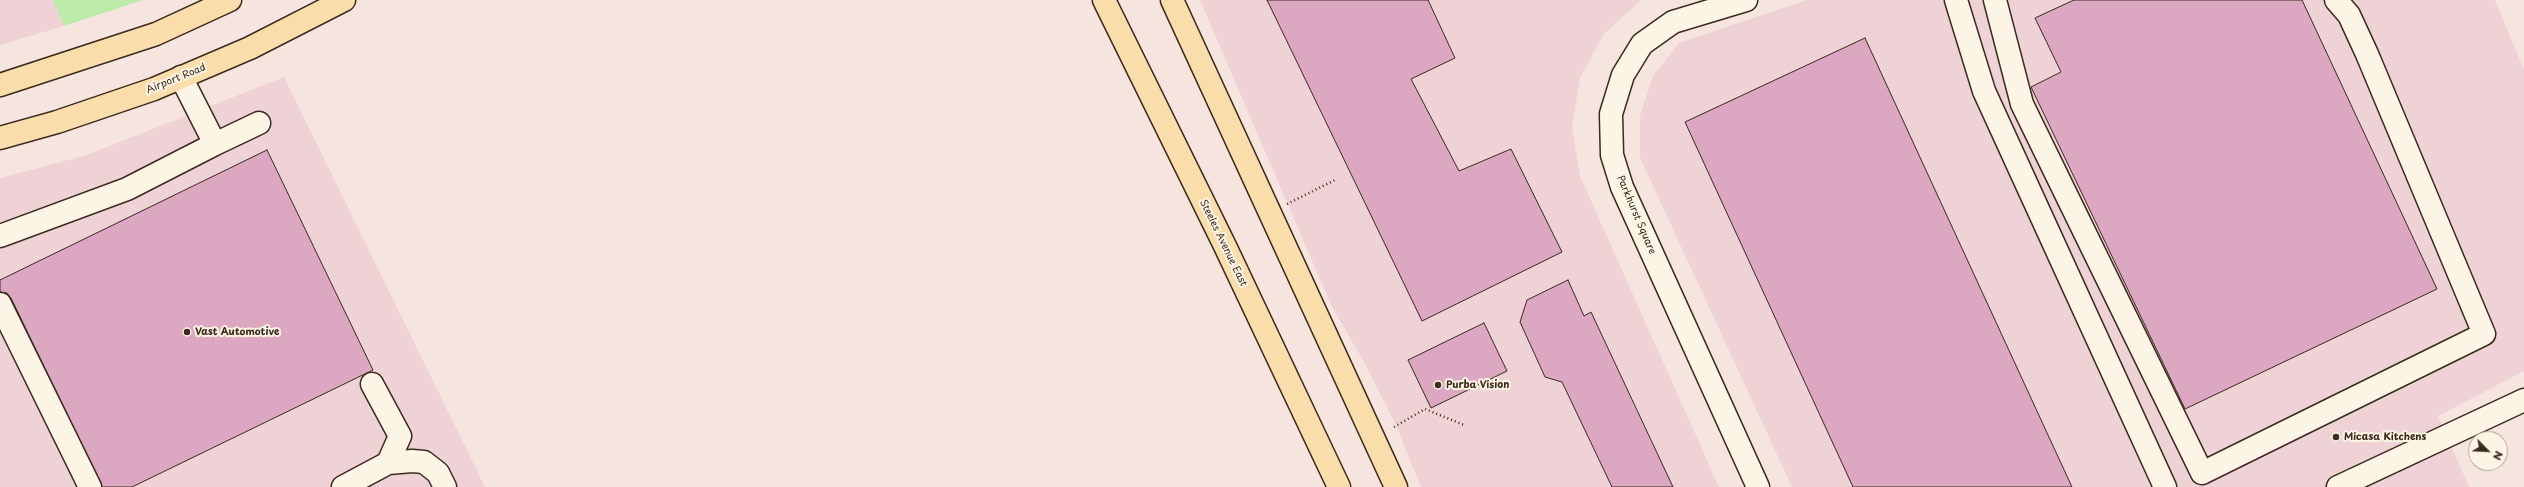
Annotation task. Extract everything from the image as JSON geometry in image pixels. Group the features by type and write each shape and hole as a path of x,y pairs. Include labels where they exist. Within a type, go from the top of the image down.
{"main road":[{"path":"0,85 156,34 230,0"},
{"name":"Airport Road","path":"0,138 57,122 181,77 250,48 344,0"},
{"name":"Steeles Avenue East","path":"1104,0 1225,246 1339,487"},
{"path":"1172,0 1396,487"}],"street":[{"name":"Parkhurst Square","path":"1746,0 1673,22 1642,44 1623,75 1611,114 1612,154 1622,187 1758,487"},
{"path":"1956,0 1984,91 2164,487"},
{"path":"1995,0 2022,104 2202,473 2484,334 2367,54 2349,15 2336,0"},
{"path":"181,77 216,144"},
{"path":"0,236 127,189 259,123"},
{"path":"0,304 90,487"},
{"path":"372,384 400,436 388,463"},
{"path":"2338,487 2524,400"},
{"path":"344,487 388,463 424,462 438,473 445,487"}],"path":[{"path":"1285,205 1335,180"},
{"path":"1394,427 1425,409 1464,425"}],"shaded area":[{"path":"0,0 53,0 64,26 0,45"},
{"path":"1200,0 1641,0 1604,34 1580,78 1572,127 1580,176 1719,487 1421,487 1395,423 1364,362 1332,307"},
{"path":"1807,0 2495,0 2524,70 2524,371 2438,416 2469,487 1792,487 1640,158 1640,116 1653,76 1679,43"},
{"path":"284,77 485,487 0,487 0,178 87,155"}],"green space":[{"path":"53,0 143,0 64,26"}],"building":[{"path":"1267,0 1428,0 1455,58 1411,79 1459,171 1511,149 1562,252 1422,321"},
{"path":"2074,0 2302,0 2437,289 2185,409 2031,87 2061,72 2035,18"},
{"path":"1865,38 2072,487 1853,487 1685,122"},
{"name":"Vast Automotive","path":"267,150 373,370 132,487 102,487 11,298 7,293 0,292 0,280"},
{"path":"1568,280 1584,316 1591,312 1673,487 1612,487 1562,382 1545,377 1520,322 1527,300"},
{"path":"1484,323 1507,371 1431,408 1408,360"}],"place":[{"name":"Vast Automotive","path":"187,332"},
{"name":"Purba Vision","path":"1438,385"},
{"name":"Micasa Kitchens","path":"2336,437"}]}
